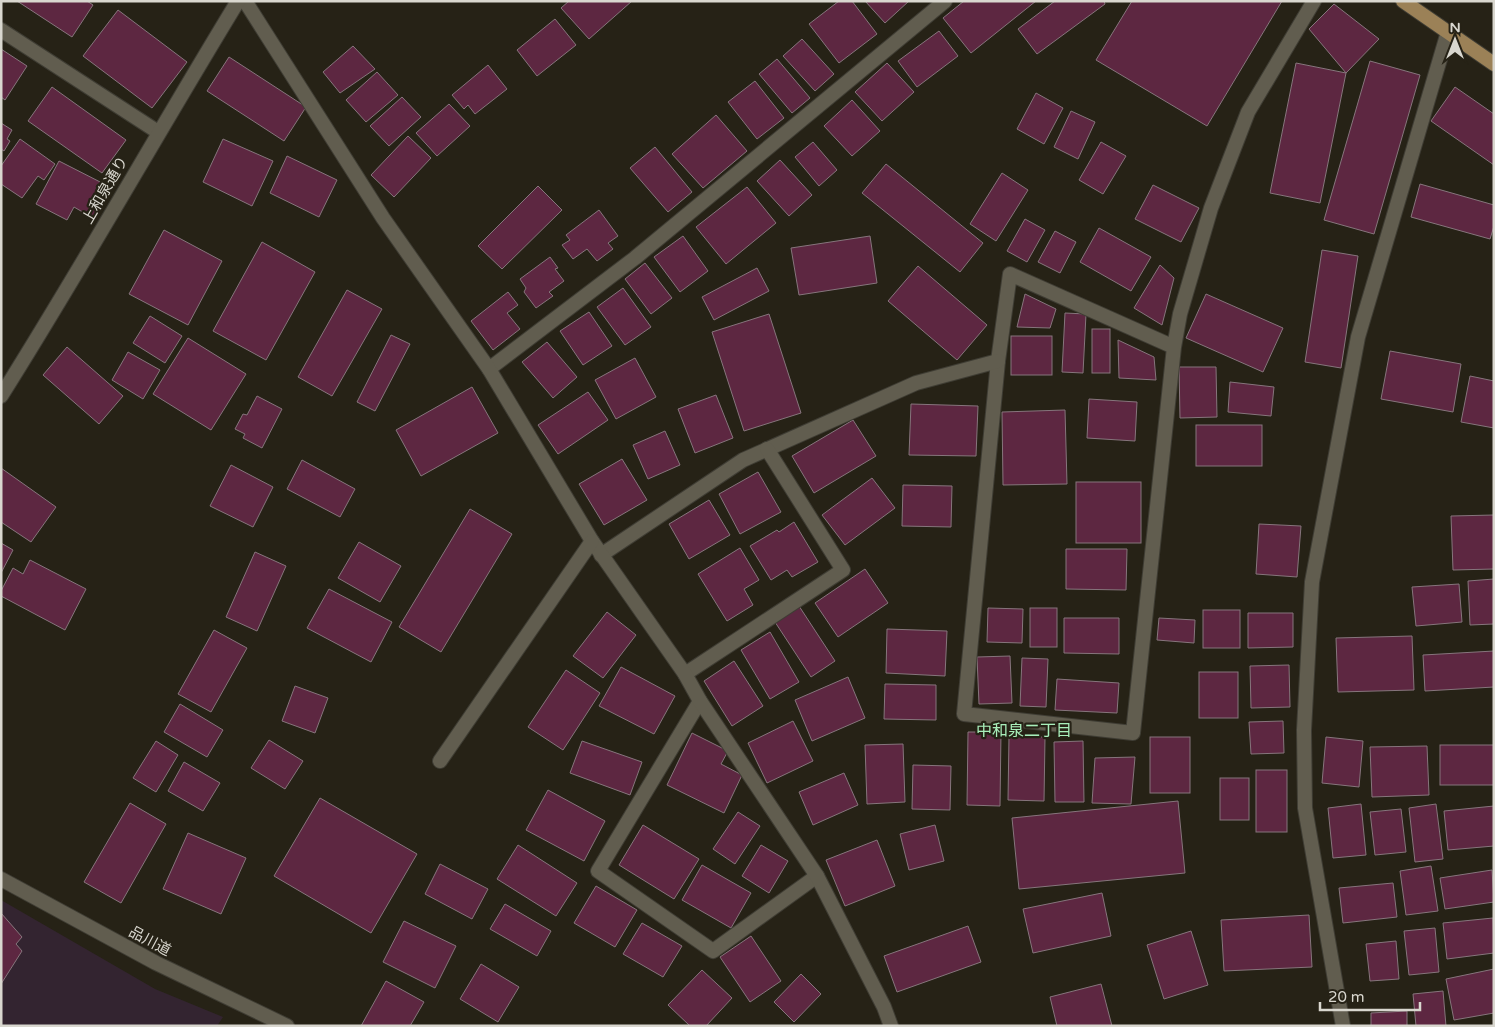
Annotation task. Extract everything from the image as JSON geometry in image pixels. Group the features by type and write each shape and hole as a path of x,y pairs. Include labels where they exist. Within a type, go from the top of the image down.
{"main road":[{"path":"1403,1 1494,64"}],"street":[{"name":"上和泉通り","path":"1,396 49,319 158,132 238,1"},
{"path":"245,1 383,218 489,369 601,555 686,674 700,701 817,876 884,1007 891,1026"},
{"path":"489,369 635,258 945,1"},
{"path":"1174,347 1010,274 998,361 964,714 1133,733 1174,347 1180,314 1211,208 1248,112 1314,1"},
{"path":"1,30 158,132"},
{"path":"1343,1026 1305,808 1304,730 1312,582 1358,337 1448,32"},
{"path":"601,555 743,460 916,383 998,361"},
{"path":"686,674 843,570 766,449"},
{"path":"440,761 592,541"},
{"path":"700,701 598,871 713,951 817,876"},
{"name":"品川道","path":"1,879 156,963 287,1026"}],"shaded area":[{"path":"1,900 155,989 223,1017 217,1026 1,1026"}],"building":[{"path":"17,1 87,1 93,5 72,37"},
{"path":"569,1 632,1 589,39 561,8"},
{"path":"839,1 852,1 877,34 839,63 809,24"},
{"path":"865,1 909,1 885,23"},
{"path":"964,1 1036,1 971,53 943,18"},
{"path":"1055,1 1104,1 1105,4 1037,54 1018,29"},
{"path":"1132,1 1282,1 1207,126 1096,60"},
{"path":"1334,4 1379,39 1346,73 1309,29"},
{"path":"118,10 187,62 152,108 83,56"},
{"path":"555,19 576,45 537,76 517,50"},
{"path":"939,31 958,56 917,87 898,61"},
{"path":"802,39 834,74 815,91 783,56"},
{"path":"353,46 375,69 340,93 323,72"},
{"path":"1,49 27,66 5,100 1,97"},
{"path":"229,57 306,107 284,141 207,91"},
{"path":"777,59 810,98 792,113 759,74"},
{"path":"1370,61 1420,75 1374,234 1324,220"},
{"path":"887,63 914,92 882,121 855,92"},
{"path":"1296,63 1346,73 1320,203 1270,193"},
{"path":"488,65 507,89 475,114 468,105 464,109 452,95"},
{"path":"377,72 398,95 366,122 346,100"},
{"path":"755,81 784,118 757,139 728,102"},
{"path":"52,87 126,140 102,173 28,121"},
{"path":"1455,87 1494,114 1494,165 1431,121"},
{"path":"1036,93 1063,108 1044,144 1017,129"},
{"path":"402,97 421,117 389,146 370,126"},
{"path":"852,100 880,131 852,156 824,126"},
{"path":"449,104 470,126 437,156 416,133"},
{"path":"1071,111 1095,122 1078,159 1054,147"},
{"path":"716,115 747,151 703,188 672,154"},
{"path":"1,123 12,130 7,139 10,141 4,151 1,149"},
{"path":"408,136 431,158 394,197 371,175"},
{"path":"20,139 55,164 44,180 38,176 22,198 1,184 1,166"},
{"path":"223,139 273,161 252,206 203,182"},
{"path":"813,142 837,170 819,186 795,157"},
{"path":"1101,142 1126,156 1103,194 1079,180"},
{"path":"655,147 692,192 668,212 630,168"},
{"path":"287,156 337,180 319,217 270,193"},
{"path":"780,160 812,195 789,216 757,181"},
{"path":"59,161 110,187 93,218 74,207 67,220 36,204"},
{"path":"886,164 983,243 960,272 862,193"},
{"path":"1002,173 1028,190 996,241 970,224"},
{"path":"1420,184 1494,205 1494,226 1490,239 1411,217"},
{"path":"1153,185 1199,208 1181,242 1135,219"},
{"path":"538,186 562,210 502,269 478,246"},
{"path":"747,187 776,223 726,264 696,227"},
{"path":"599,210 618,236 608,243 613,249 597,261 587,249 573,259 562,245 570,240 566,235"},
{"path":"1025,219 1045,230 1027,262 1007,251"},
{"path":"1099,228 1151,257 1131,291 1080,262"},
{"path":"164,230 222,261 188,325 129,294"},
{"path":"1055,231 1076,242 1060,273 1038,262"},
{"path":"683,236 708,271 680,292 654,257"},
{"path":"870,236 877,283 799,295 791,248"},
{"path":"262,242 315,272 266,360 213,331"},
{"path":"1322,250 1358,256 1341,368 1305,362"},
{"path":"550,257 558,268 555,269 564,281 549,292 553,296 536,308 524,292 526,288 520,279"},
{"path":"645,263 672,298 651,314 625,279"},
{"path":"1160,265 1174,278 1162,325 1134,308"},
{"path":"918,266 987,325 957,360 888,301"},
{"path":"757,268 769,291 714,320 702,297"},
{"path":"623,288 651,327 625,345 597,307"},
{"path":"347,290 382,309 332,396 298,377"},
{"path":"508,292 518,305 507,313 520,329 493,350 471,321"},
{"path":"1025,294 1056,309 1050,328 1017,327"},
{"path":"1206,294 1283,328 1263,372 1186,338"},
{"path":"589,312 612,346 583,365 560,331"},
{"path":"1065,313 1086,314 1083,373 1062,372"},
{"path":"769,314 801,413 744,431 712,332"},
{"path":"150,316 182,336 165,363 133,343"},
{"path":"1092,329 1110,329 1110,373 1092,373"},
{"path":"391,335 410,344 375,411 357,402"},
{"path":"1011,336 1052,336 1052,375 1011,375"},
{"path":"188,338 246,374 211,430 153,394"},
{"path":"1118,340 1154,357 1156,380 1119,378"},
{"path":"547,342 577,377 553,398 522,362"},
{"path":"67,347 123,396 99,424 43,375"},
{"path":"1390,351 1461,364 1453,412 1381,399"},
{"path":"128,352 160,370 143,399 112,380"},
{"path":"635,358 656,397 616,419 595,380"},
{"path":"1179,367 1216,367 1217,417 1180,418"},
{"path":"1470,376 1494,381 1494,428 1461,422"},
{"path":"1230,382 1274,387 1271,416 1228,412"},
{"path":"472,387 498,433 421,476 396,430"},
{"path":"588,392 608,420 558,454 538,425"},
{"path":"716,395 733,438 695,453 678,409"},
{"path":"257,396 282,409 262,448 243,438 245,434 235,429 243,414 247,415"},
{"path":"1089,399 1137,402 1135,441 1087,438"},
{"path":"911,404 978,406 976,456 909,455"},
{"path":"1065,410 1067,484 1003,485 1002,412"},
{"path":"853,420 876,456 814,493 792,456"},
{"path":"1196,425 1262,425 1262,466 1196,466"},
{"path":"665,431 680,465 648,479 633,445"},
{"path":"622,459 647,500 604,525 579,484"},
{"path":"302,460 355,489 340,517 287,489"},
{"path":"231,465 273,487 253,527 210,506"},
{"path":"1,468 56,507 31,542 1,522"},
{"path":"758,472 781,512 740,534 719,494"},
{"path":"872,478 895,508 845,545 822,515"},
{"path":"1076,482 1141,482 1141,543 1076,543"},
{"path":"903,485 952,486 951,527 902,526"},
{"path":"709,500 730,535 689,559 669,524"},
{"path":"470,509 512,534 441,652 399,627"},
{"path":"1494,515 1494,569 1453,570 1451,516"},
{"path":"794,522 818,562 792,577 787,570 771,580 750,546 777,530 779,532"},
{"path":"1259,524 1301,526 1297,577 1256,574"},
{"path":"359,542 401,566 380,602 338,578"},
{"path":"1,543 13,550 1,573"},
{"path":"740,548 759,580 744,589 753,605 727,621 698,574"},
{"path":"1066,549 1127,549 1126,590 1066,589"},
{"path":"255,552 286,566 257,631 226,617"},
{"path":"30,560 86,589 65,630 1,596 1,591 13,568 23,574"},
{"path":"865,569 888,603 838,637 815,603"},
{"path":"1494,579 1494,624 1470,625 1468,581"},
{"path":"1459,584 1462,622 1416,626 1412,587"},
{"path":"329,589 392,622 371,662 307,628"},
{"path":"799,606 835,661 811,677 775,622"},
{"path":"988,608 1023,609 1022,643 987,642"},
{"path":"1030,608 1057,608 1057,647 1030,647"},
{"path":"1203,610 1240,610 1240,648 1203,648"},
{"path":"607,612 636,635 603,678 573,656"},
{"path":"1248,613 1293,613 1293,647 1248,648"},
{"path":"1064,618 1119,618 1119,654 1064,653"},
{"path":"1159,618 1195,620 1194,643 1157,640"},
{"path":"887,629 947,631 945,676 886,673"},
{"path":"214,630 247,648 211,712 178,694"},
{"path":"770,632 799,682 770,699 741,650"},
{"path":"1412,636 1414,690 1338,692 1336,638"},
{"path":"1494,651 1494,687 1425,691 1423,655"},
{"path":"1010,656 1012,703 979,704 977,657"},
{"path":"1022,658 1048,659 1046,707 1020,706"},
{"path":"734,661 763,706 732,726 704,681"},
{"path":"1289,665 1290,707 1251,708 1250,666"},
{"path":"621,667 675,696 654,734 599,706"},
{"path":"566,670 600,693 563,750 528,727"},
{"path":"1199,672 1238,672 1238,718 1199,718"},
{"path":"848,677 865,718 812,741 795,700"},
{"path":"1057,679 1119,683 1117,713 1055,710"},
{"path":"885,684 936,685 936,720 884,719"},
{"path":"295,686 328,698 315,733 282,721"},
{"path":"180,704 223,730 207,757 164,732"},
{"path":"793,721 813,761 767,783 748,743"},
{"path":"1283,721 1284,753 1251,754 1249,722"},
{"path":"968,732 1001,732 1000,806 967,805"},
{"path":"692,733 728,751 721,764 742,775 724,813 667,785"},
{"path":"1009,736 1045,737 1044,801 1008,800"},
{"path":"1150,737 1190,737 1190,793 1150,793"},
{"path":"1326,737 1363,741 1359,787 1322,783"},
{"path":"269,740 303,761 285,789 251,768"},
{"path":"156,741 178,755 156,792 133,778"},
{"path":"582,741 642,762 630,795 570,773"},
{"path":"1083,741 1084,802 1055,802 1054,742"},
{"path":"903,744 905,802 867,804 865,745"},
{"path":"1440,745 1494,745 1494,785 1440,785"},
{"path":"1427,746 1429,795 1372,797 1370,747"},
{"path":"1135,757 1131,804 1092,803 1095,758"},
{"path":"184,762 220,783 203,811 168,791"},
{"path":"913,765 951,766 950,810 912,809"},
{"path":"1256,770 1287,770 1287,832 1256,832"},
{"path":"844,773 858,805 813,825 799,792"},
{"path":"1220,778 1249,778 1249,820 1220,820"},
{"path":"548,790 605,821 584,861 526,830"},
{"path":"320,798 417,854 371,933 274,876"},
{"path":"1178,801 1185,873 1019,889 1012,818"},
{"path":"130,803 166,824 121,903 84,882"},
{"path":"1361,804 1366,855 1333,858 1328,808"},
{"path":"1436,804 1443,859 1415,862 1409,808"},
{"path":"1494,806 1494,846 1448,850 1444,811"},
{"path":"1401,809 1406,852 1375,855 1370,812"},
{"path":"738,812 760,826 735,864 713,849"},
{"path":"643,825 699,859 674,899 619,865"},
{"path":"935,825 944,861 909,870 900,834"},
{"path":"188,833 246,858 221,914 163,889"},
{"path":"877,840 895,886 845,906 826,860"},
{"path":"518,845 577,883 556,916 497,879"},
{"path":"761,845 788,861 769,893 742,876"},
{"path":"440,864 488,889 472,919 425,894"},
{"path":"702,865 751,893 731,928 682,900"},
{"path":"1431,866 1438,911 1406,915 1400,871"},
{"path":"1492,870 1494,902 1445,909 1440,878"},
{"path":"1393,883 1397,917 1343,923 1339,888"},
{"path":"596,886 637,910 615,947 574,923"},
{"path":"1102,893 1111,936 1033,953 1023,909"},
{"path":"505,904 551,931 537,956 490,929"},
{"path":"1,913 22,937 16,944 22,951 1,984"},
{"path":"1309,915 1312,967 1224,971 1221,920"},
{"path":"1493,918 1494,953 1447,959 1443,923"},
{"path":"404,921 456,946 435,988 383,962"},
{"path":"642,923 682,946 663,977 623,954"},
{"path":"968,926 981,962 897,992 884,956"},
{"path":"1435,928 1439,972 1409,975 1404,931"},
{"path":"1191,931 1208,985 1164,999 1147,945"},
{"path":"751,936 781,981 750,1002 720,957"},
{"path":"1396,941 1399,979 1370,981 1366,944"},
{"path":"481,964 519,987 498,1022 460,999"},
{"path":"1494,969 1494,1013 1454,1020 1446,979"},
{"path":"702,970 732,998 706,1026 690,1026 668,1005"},
{"path":"801,974 821,994 794,1022 774,1002"},
{"path":"386,981 424,1002 410,1026 361,1026"},
{"path":"1101,984 1112,1026 1057,1026 1050,997"},
{"path":"1443,991 1446,1026 1416,1026 1413,994"},
{"path":"1407,1011 1407,1026 1371,1026 1371,1013"}],"district":[{"name":"中和泉二丁目","path":"1024,731"}]}
